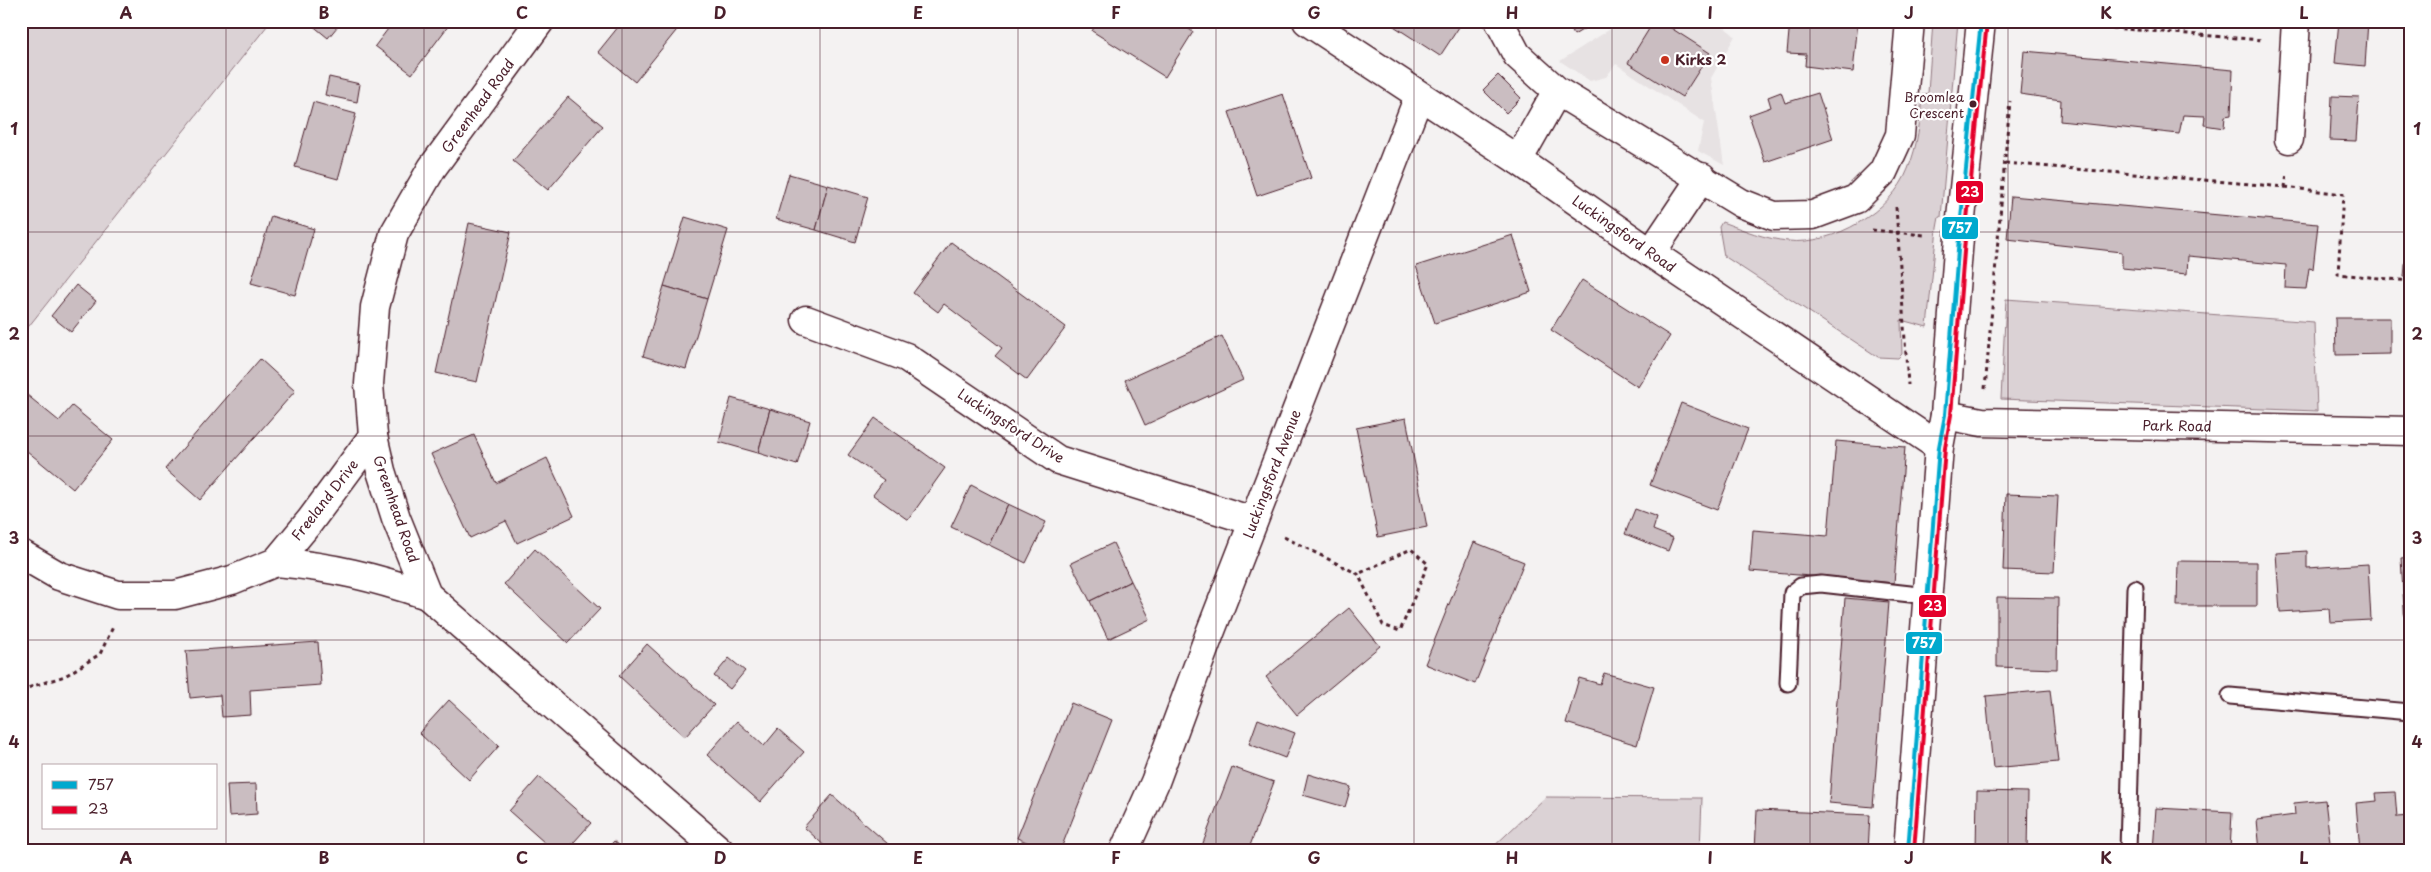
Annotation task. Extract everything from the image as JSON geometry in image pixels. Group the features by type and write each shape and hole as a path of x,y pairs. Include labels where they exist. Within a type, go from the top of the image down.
{"street":[{"name":"Greenhead Road","path":"540,21 432,168 394,234 375,307 369,384 373,436 381,471 396,518 427,595 720,851"},
{"name":"Luckingsford Road","path":"1307,21 1418,96 1518,160 1651,253 1939,447"},
{"path":"1499,21 1517,55 1557,91 1702,177 1741,203 1774,216 1813,215 1856,199 1882,172 1900,135 1910,21"},
{"path":"1908,851 1939,447 1945,415 1959,238 1981,21"},
{"path":"2289,139 2295,32"},
{"path":"1518,160 1557,91"},
{"name":"Luckingsford Avenue","path":"1124,851 1155,782 1253,521 1418,96"},
{"path":"1651,253 1702,177"},
{"name":"Luckingsford Drive","path":"806,320 906,357 1058,460 1253,521"},
{"name":"Park Road","path":"1945,415 1982,422 2410,432"},
{"name":"Freeland Drive","path":"276,562 310,521 373,436"},
{"name":"Freeland Drive","path":"21,554 59,576 118,595 174,595 232,580 276,562 324,566 360,574 427,595"}],"lane":[{"path":"1788,684 1792,592 1802,586 1821,584 1928,596"},
{"path":"2128,851 2135,588"},
{"path":"2230,696 2410,712"}],"path":[{"path":"2025,21 2295,32"},
{"path":"1982,422 2010,97"},
{"path":"2286,188 2289,139"},
{"path":"2005,163 2343,194 2338,274 2410,281"},
{"path":"1882,172 1894,195 1911,428"},
{"path":"1870,230 1959,238"},
{"path":"1253,521 1358,574 1382,626 1400,630 1428,564 1410,549 1358,574"},
{"path":"21,690 65,676 100,654 115,625 118,595"}],"shaded area":[{"path":"21,21 271,21 21,336"},
{"path":"1623,21 1717,21 1735,36 1711,78 1724,165 1698,151 1704,122 1616,64 1606,77 1590,81 1560,61"},
{"path":"1933,21 1958,21 1941,217 1939,217 1937,228 1927,327 1901,320 1902,354 1898,358 1878,357 1724,256 1719,227 1722,222 1771,238 1805,241 1823,238 1859,223 1889,199 1908,169 1914,151 1922,95 1928,93"},
{"path":"2006,299 2314,322 2317,411 2001,399"},
{"path":"1546,797 1702,798 1700,851 1489,851"}],"building":[{"path":"313,21 342,21 328,38 311,24"},
{"path":"394,21 452,21 412,74 375,46"},
{"path":"623,21 684,21 635,82 598,52"},
{"path":"1098,21 1177,21 1193,32 1165,77 1092,31"},
{"path":"1386,21 1463,21 1440,56"},
{"path":"1566,21 1597,21 1574,35"},
{"path":"1654,21 1660,21 1710,53 1682,97 1628,63"},
{"path":"1790,21 1858,21 1853,72 1805,66 1806,54 1787,53"},
{"path":"2339,21 2368,21 2365,66 2335,63"},
{"path":"2024,51 2233,70 2231,115 2225,116 2224,128 2204,125 2205,116 2183,115 2179,134 2060,121 2061,100 2020,94"},
{"path":"1498,75 1521,98 1506,113 1483,90"},
{"path":"329,77 360,84 357,102 325,95"},
{"path":"1781,92 1785,103 1818,93 1833,139 1765,162 1749,115 1771,107 1768,97"},
{"path":"1283,94 1311,178 1257,196 1229,112"},
{"path":"2332,96 2359,97 2356,141 2330,140"},
{"path":"568,97 603,126 548,190 513,161"},
{"path":"313,102 356,114 338,179 295,167"},
{"path":"789,174 828,185 816,230 776,219"},
{"path":"828,185 868,197 855,242 816,230"},
{"path":"2011,196 2318,224 2313,269 2309,268 2306,289 2285,288 2286,265 2188,256 2187,274 2122,268 2122,252 2007,239"},
{"path":"2410,209 2410,277 2404,277"},
{"path":"271,216 314,229 295,295 251,283"},
{"path":"685,217 728,230 707,299 664,286"},
{"path":"469,223 511,232 477,382 436,373"},
{"path":"1513,235 1531,292 1435,323 1416,266"},
{"path":"951,242 1066,327 1027,380 995,356 1002,348 944,304 938,312 913,293"},
{"path":"1582,280 1670,336 1638,387 1551,330"},
{"path":"76,285 96,301 71,332 51,316"},
{"path":"664,286 707,299 686,369 643,356"},
{"path":"2335,318 2390,318 2390,354 2336,355"},
{"path":"1222,336 1243,380 1145,425 1125,380"},
{"path":"260,359 295,391 200,500 165,469"},
{"path":"21,390 59,421 72,406 113,440 73,489 21,446"},
{"path":"731,398 770,409 758,453 719,442"},
{"path":"1681,403 1748,429 1717,510 1650,485"},
{"path":"770,409 810,421 797,465 758,453"},
{"path":"875,418 945,468 908,520 873,495 884,480 848,455"},
{"path":"1406,418 1427,527 1378,537 1356,428"},
{"path":"474,435 496,483 547,458 574,516 517,543 506,521 470,538 431,454"},
{"path":"1836,441 1905,447 1894,583 1750,571 1753,530 1828,536"},
{"path":"971,485 1008,504 989,545 951,527"},
{"path":"2006,494 2058,496 2054,572 2003,570"},
{"path":"1008,504 1046,522 1026,563 989,545"},
{"path":"1635,509 1657,517 1653,530 1673,538 1668,551 1625,534"},
{"path":"1474,542 1524,562 1475,684 1425,664"},
{"path":"1113,543 1131,581 1090,601 1071,563"},
{"path":"535,549 600,609 568,643 504,584"},
{"path":"2307,551 2307,568 2368,564 2371,620 2330,622 2329,609 2280,612 2276,553"},
{"path":"2410,557 2410,626 2405,626 2401,558"},
{"path":"2178,561 2257,562 2257,606 2177,606"},
{"path":"1131,581 1150,619 1108,639 1090,601"},
{"path":"1997,597 2058,598 2057,669 1997,667"},
{"path":"1845,598 1889,602 1873,807 1829,803"},
{"path":"1349,608 1380,646 1297,715 1266,677"},
{"path":"318,642 321,685 250,690 251,715 222,717 220,695 190,698 186,651"},
{"path":"647,644 714,705 685,737 619,676"},
{"path":"729,658 745,671 730,689 714,676"},
{"path":"1604,673 1654,687 1637,745 1566,723 1579,678 1600,684"},
{"path":"2050,690 2058,762 1993,768 1986,696"},
{"path":"449,700 499,746 469,780 419,733"},
{"path":"1071,703 1112,720 1060,851 1048,851 1017,838"},
{"path":"1258,719 1295,733 1285,758 1249,744"},
{"path":"737,721 764,746 778,729 804,752 760,802 707,755"},
{"path":"1232,767 1274,782 1248,851 1200,851"},
{"path":"1308,774 1351,787 1345,807 1303,795"},
{"path":"539,777 591,823 566,851 554,851 509,811"},
{"path":"256,784 257,814 229,816 227,785"},
{"path":"1977,791 2028,792 2027,851 1976,851"},
{"path":"2395,792 2397,817 2410,816 2410,851 2360,851 2356,803 2377,801 2376,793"},
{"path":"832,795 896,851 830,851 804,827"},
{"path":"2325,800 2331,851 2260,851 2257,820 2295,815 2294,803"},
{"path":"2156,808 2232,812 2230,851 2153,851"},
{"path":"1757,810 1870,815 1868,851 1755,851"},
{"path":"614,841 626,851 605,851"}],"transit line":[{"name":"757","path":"1908,851 1939,447 1945,415 1959,238 1981,21"},
{"name":"23","path":"1914,851 1945,448 1951,415 1965,239 1987,22"}],"place":[{"name":"Kirks 2","path":"1665,60"},
{"name":"Broomlea Crescent","path":"1973,104"}]}
